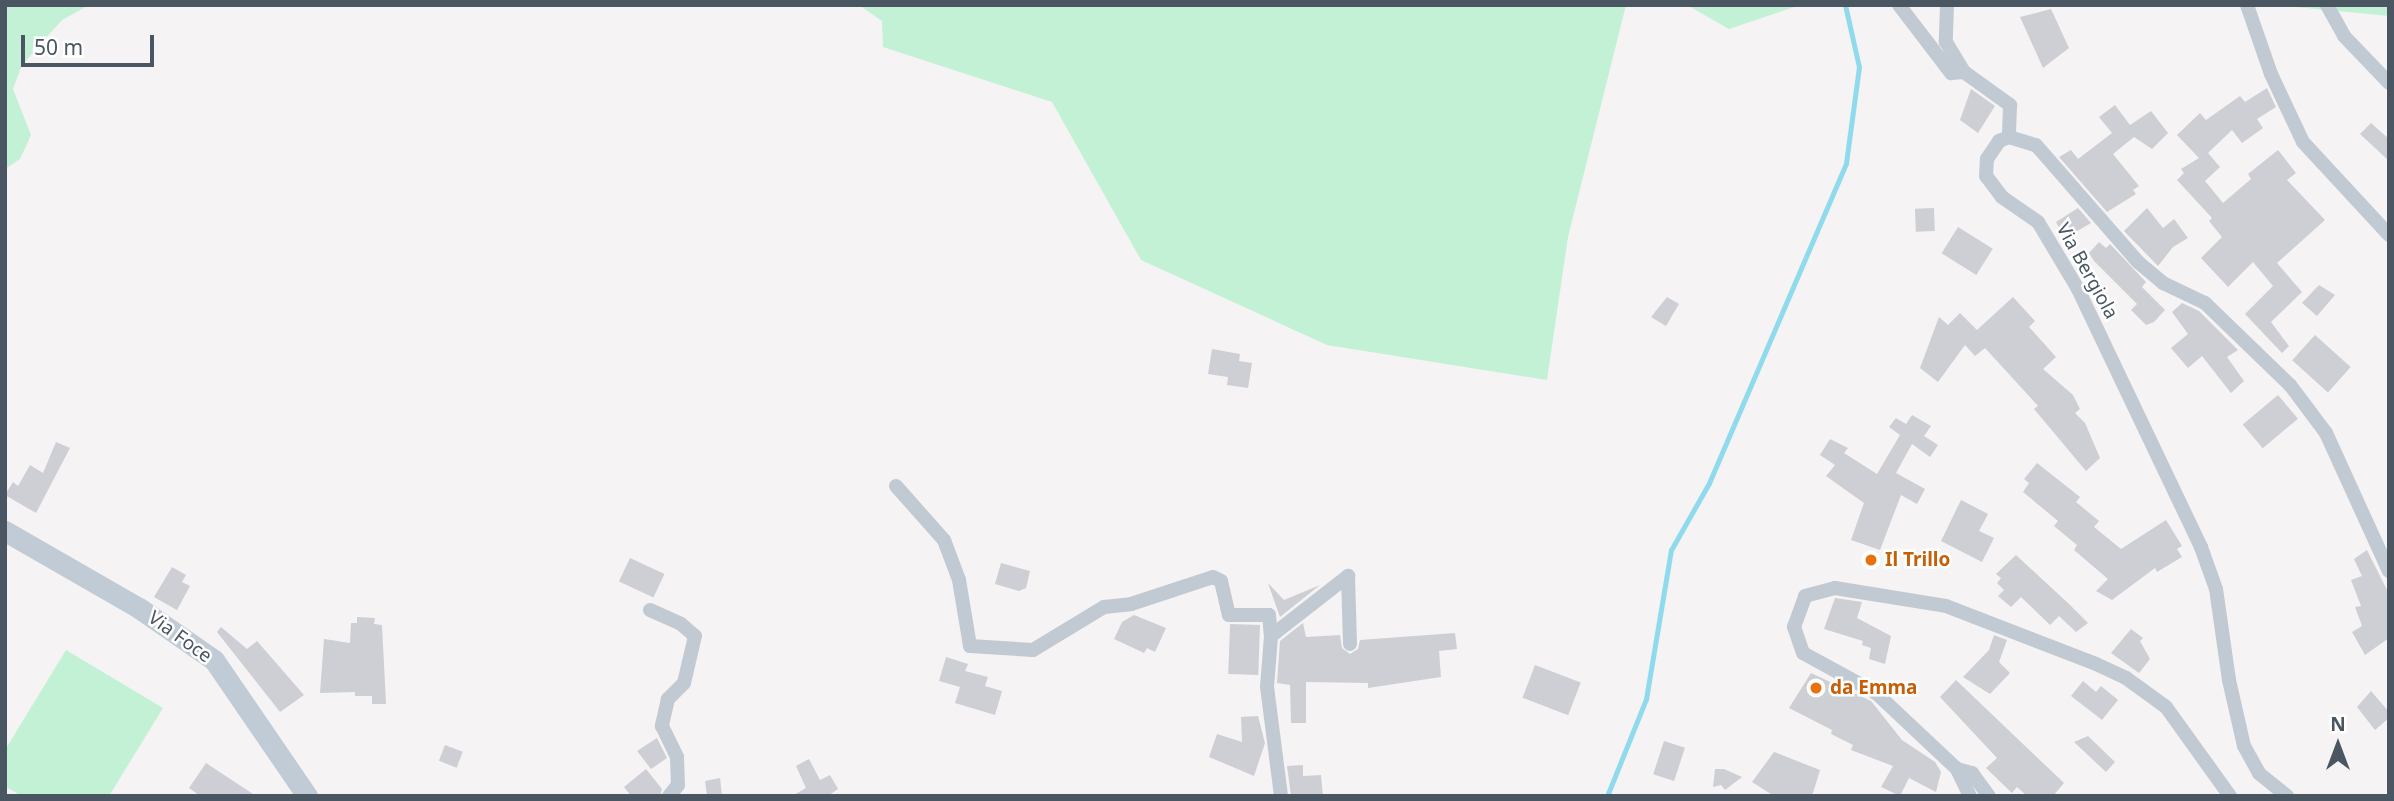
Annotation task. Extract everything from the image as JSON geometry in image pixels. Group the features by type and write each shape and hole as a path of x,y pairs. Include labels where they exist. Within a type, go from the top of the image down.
{"main road":[{"name":"Via Foce","path":"5,531 139,608 215,660 307,796"}],"street":[{"path":"1899,5 1951,73 1964,72"},
{"path":"1947,5 1946,42 1964,72 2010,105 2009,137"},
{"path":"2248,5 2271,74 2304,142 2389,235"},
{"path":"2327,5 2344,36 2389,83"},
{"name":"Via Bergiola","path":"2287,796 2259,773 2244,746 2229,680 2216,589 2201,547 2078,289 2038,222 2002,197 1986,177 1989,153 2009,137 2036,145 2138,262 2163,283 2205,303 2290,385 2326,433 2389,571"},
{"path":"896,486 944,540 959,580 970,646 1033,650 1104,607 1131,604 1213,577 1222,581 1229,615 1269,615 1271,636 1267,687 1281,796"},
{"path":"1271,636 1348,576 1350,644"},
{"path":"1970,796 1957,769 1876,693 1803,653 1794,627 1805,596 1835,588 1946,606 2027,634 2126,678 2166,707 2230,796"},
{"path":"650,610 681,624 695,636 684,683 668,699 662,726 677,757 678,785 669,796"},
{"path":"1957,769 1972,773 1989,796"}],"green space":[{"path":"5,5 89,5 62,20 22,65 13,89 31,135 20,159 5,169"},
{"path":"859,5 1626,5 1568,237 1547,380 1327,345 1141,260 1052,102 883,47 882,21"},
{"path":"1687,5 1800,5 1729,29"},
{"path":"2275,5 2389,5 2389,16"},
{"path":"66,650 163,708 109,796 21,796 5,786 5,750"}],"building":[{"path":"2051,9 2069,48 2043,68 2020,17"},
{"path":"2267,88 2276,107 2257,119 2263,128 2242,143 2232,130 2208,153 2220,167 2205,181 2223,203 2251,179 2248,174 2278,150 2296,173 2287,180 2325,220 2277,263 2302,292 2271,322 2289,346 2282,353 2245,314 2273,286 2253,262 2228,287 2201,258 2222,237 2209,221 2212,218 2177,180 2184,173 2181,169 2199,158 2177,135 2200,113 2206,120 2240,96 2245,102"},
{"path":"1971,89 1995,106 1978,133 1960,120"},
{"path":"2115,105 2130,125 2151,111 2168,133 2152,149 2134,137 2113,154 2139,186 2133,190 2136,194 2107,212 2059,157 2071,150 2078,159 2112,133 2099,117"},
{"path":"2371,123 2389,139 2389,161 2360,134"},
{"path":"1934,208 1935,231 1916,232 1915,209"},
{"path":"2078,208 2091,223 2065,238 2056,222"},
{"path":"2147,208 2163,228 2174,219 2188,238 2173,247 2158,266 2124,231"},
{"path":"1958,227 1993,249 1976,275 1942,253"},
{"path":"2099,242 2106,248 2110,244 2146,282 2142,287 2165,310 2154,322 2146,325 2131,310 2137,304 2094,261 2089,253"},
{"path":"2319,285 2335,295 2317,316 2302,303"},
{"path":"1667,297 1679,304 1666,326 1651,317"},
{"path":"2013,297 2035,321 2029,327 2056,357 2043,369 2073,395 2080,409 2075,413 2085,423 2100,458 2086,471 2034,409 2038,406 1985,348 1975,356 1965,345 1938,382 1920,368 1939,317 1948,325 1960,313 1977,330"},
{"path":"2182,303 2199,311 2238,350 2227,357 2244,381 2231,393 2202,356 2188,368 2171,348 2188,334 2172,312"},
{"path":"2315,335 2351,367 2328,392 2292,360"},
{"path":"1212,349 1240,354 1239,361 1252,363 1248,388 1227,385 1228,377 1208,374"},
{"path":"2278,395 2298,419 2263,448 2243,425"},
{"path":"1912,415 1931,426 1924,436 1938,445 1930,457 1912,444 1896,473 1925,489 1917,504 1901,495 1880,550 1851,540 1864,503 1826,476 1835,465 1820,455 1830,439 1848,448 1844,453 1877,474 1900,435 1889,427 1896,418 1906,424"},
{"path":"56,442 70,448 36,513 5,495 13,482 18,486 30,465 43,473"},
{"path":"2037,463 2080,497 2076,502 2099,521 2094,527 2121,549 2166,520 2182,546 2177,549 2182,557 2157,572 2155,568 2112,600 2096,591 2108,579 2074,550 2077,545 2054,526 2058,521 2023,492 2029,483 2024,479"},
{"path":"1961,500 1988,514 1979,531 1994,538 1982,562 1941,541"},
{"path":"2367,550 2389,594 2389,638 2365,655 2352,632 2362,626 2355,607 2361,606 2351,580 2362,576 2354,559"},
{"path":"2016,555 2088,623 2076,632 2059,616 2050,625 2021,597 2011,607 1998,596 2004,590 1997,583 2001,578 1996,574"},
{"path":"630,558 664,574 653,598 619,582"},
{"path":"1001,563 1030,571 1026,588 1019,591 995,584"},
{"path":"172,567 186,575 182,582 190,586 177,610 154,597"},
{"path":"1268,583 1284,600 1320,585 1280,617"},
{"path":"1835,598 1862,602 1857,618 1891,636 1885,664 1869,659 1871,648 1862,645 1863,641 1824,629"},
{"path":"1134,615 1166,628 1155,652 1147,648 1144,653 1114,639 1122,622"},
{"path":"357,617 375,618 374,624 382,625 386,704 372,704 372,696 355,696 355,692 320,693 324,639 350,643 351,623 357,623"},
{"path":"1303,623 1306,637 1340,635 1342,648 1350,654 1358,649 1360,640 1455,633 1457,649 1439,651 1441,677 1368,688 1368,683 1306,682 1306,723 1291,723 1290,685 1277,683 1280,641"},
{"path":"1230,624 1260,625 1258,675 1228,674"},
{"path":"221,627 247,649 257,641 304,695 280,712 217,632"},
{"path":"2131,629 2143,638 2140,641 2150,659 2139,673 2111,653"},
{"path":"1994,635 2007,640 1999,662 2010,673 1990,694 1963,677 1989,650"},
{"path":"946,657 968,664 965,671 988,677 985,686 1002,691 995,715 955,703 960,687 939,681"},
{"path":"1535,665 1581,683 1568,715 1522,698"},
{"path":"1811,673 1871,701 1902,740 1935,762 1941,772 1936,792 1909,778 1900,796 1881,787 1893,766 1851,750 1853,745 1831,734 1832,730 1789,708"},
{"path":"1956,680 2064,783 2053,796 2027,796 2017,787 2012,793 1986,768 1997,758 1940,697"},
{"path":"2083,681 2096,692 2101,686 2118,700 2102,720 2071,696"},
{"path":"2371,691 2389,712 2389,718 2375,730 2357,707"},
{"path":"1258,716 1265,743 1254,776 1209,757 1217,734 1242,742 1241,717"},
{"path":"2088,736 2115,762 2106,772 2074,742"},
{"path":"657,738 667,758 651,769 637,751"},
{"path":"1664,741 1685,748 1674,781 1653,774"},
{"path":"445,745 463,752 457,768 439,761"},
{"path":"1774,752 1820,770 1812,796 1774,796 1752,782"},
{"path":"809,759 820,780 830,775 838,789 828,796 792,796 806,788 796,766"},
{"path":"206,763 256,796 200,796 189,788"},
{"path":"1303,765 1303,776 1321,775 1323,796 1291,796 1287,766"},
{"path":"646,769 662,789 660,796 631,796 624,787"},
{"path":"1715,769 1724,769 1742,777 1725,790 1721,785 1713,787"},
{"path":"720,778 722,796 707,796 705,781"}],"waterway":[{"path":"1607,796 1646,699 1671,550 1709,483 1846,163 1859,67 1845,5"}],"place":[{"name":"Il Trillo","path":"1871,560"},
{"name":"da Emma","path":"1816,688"}]}
